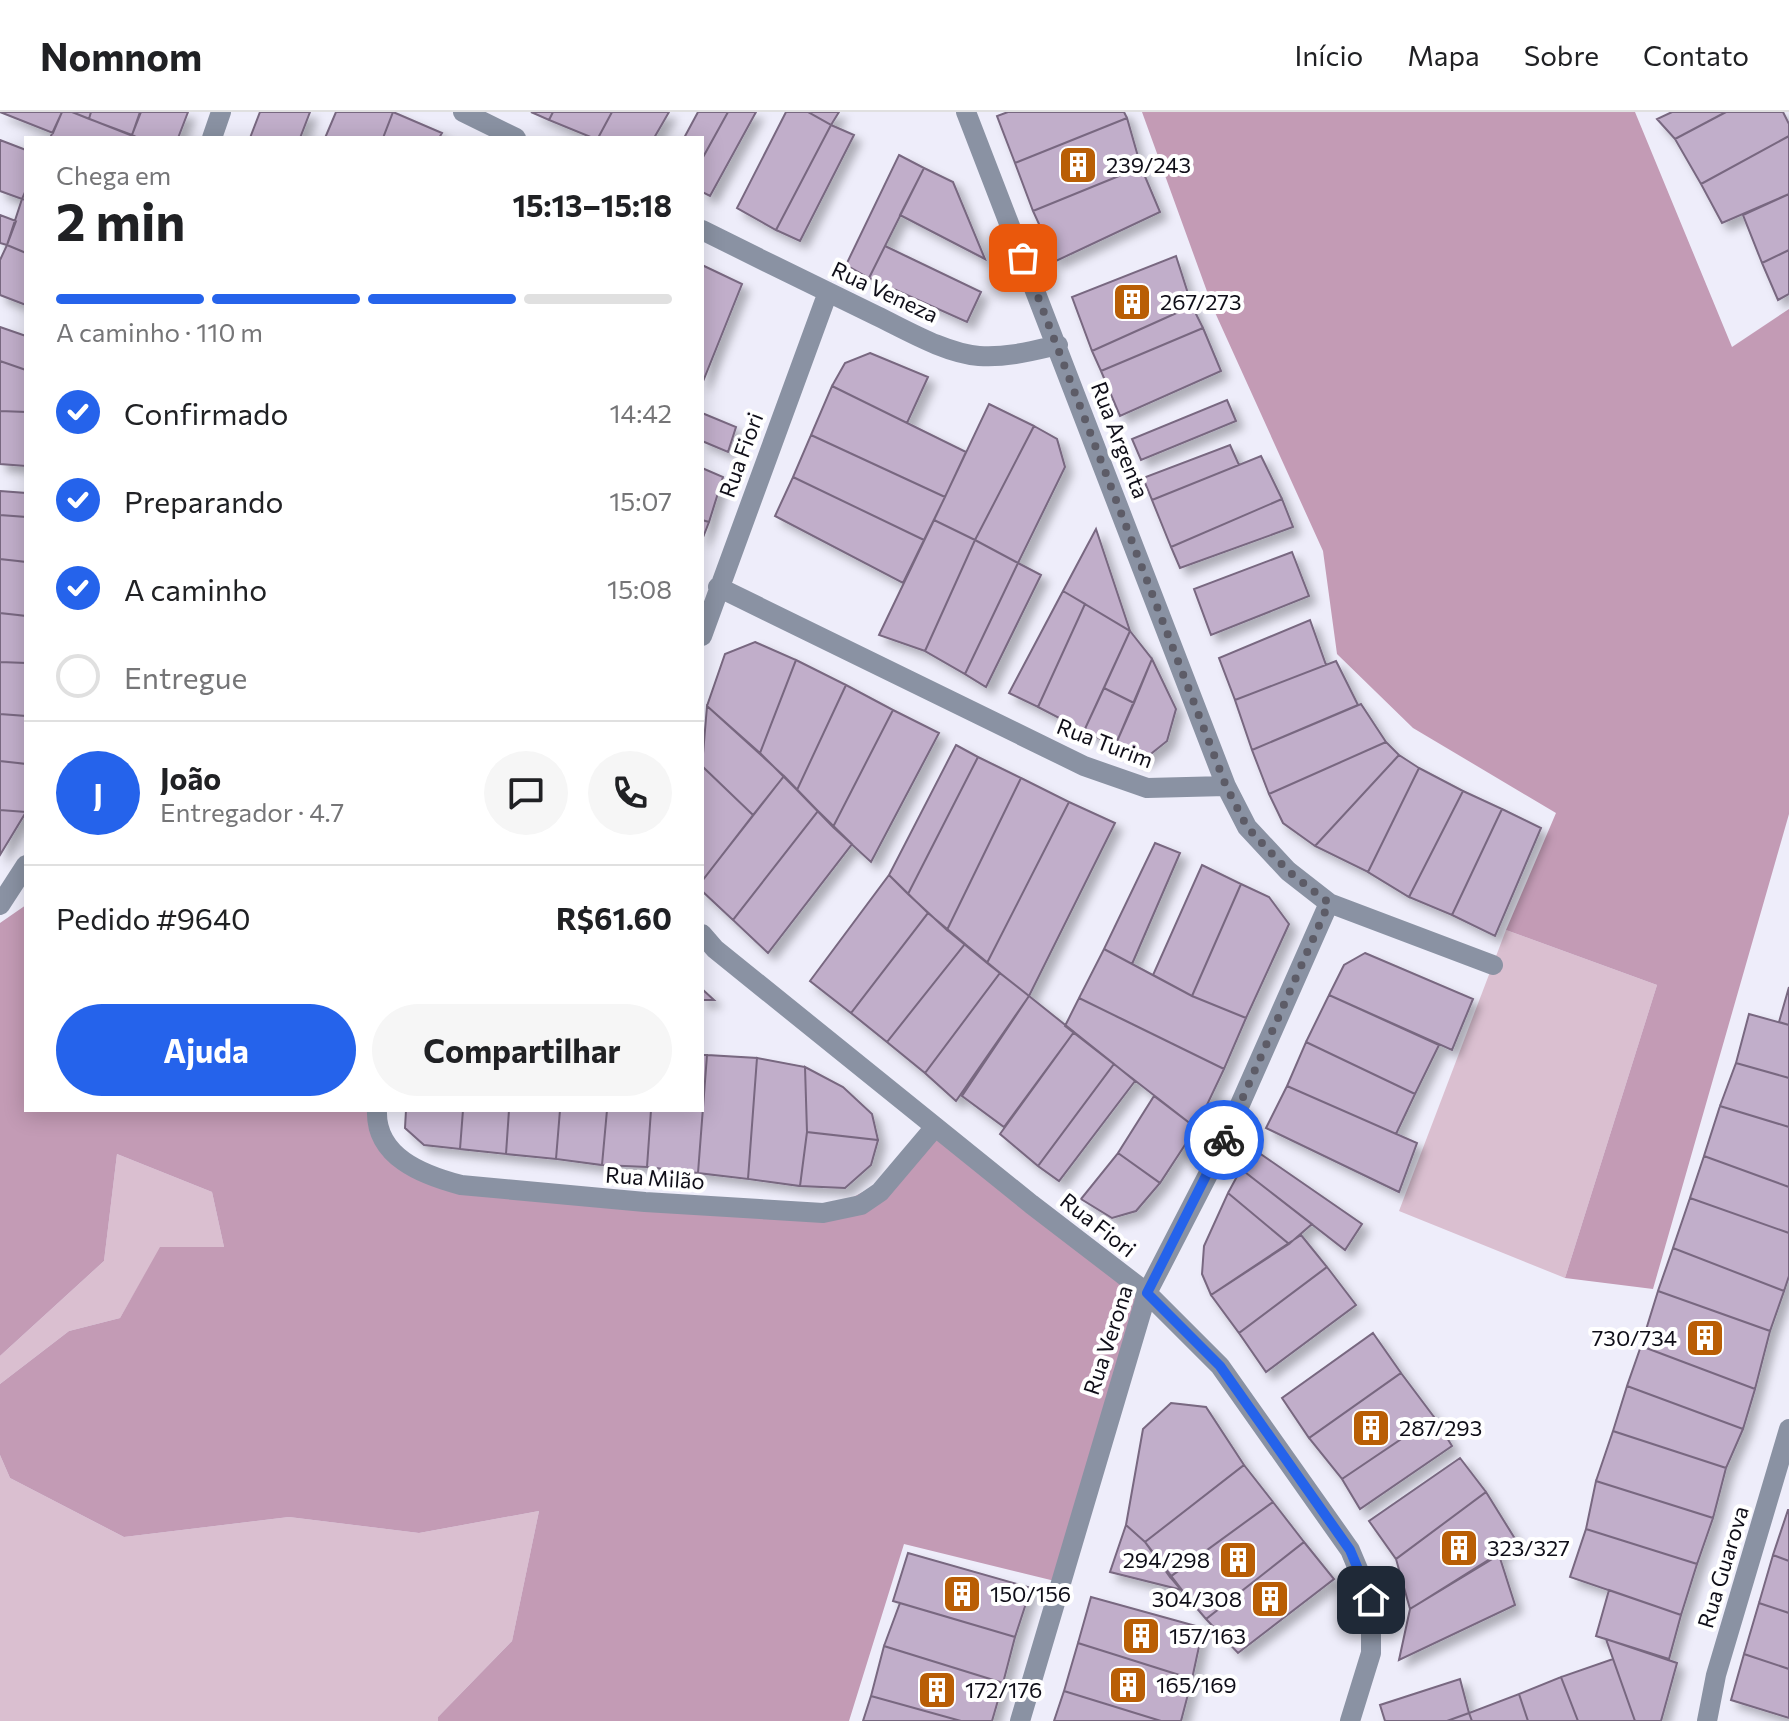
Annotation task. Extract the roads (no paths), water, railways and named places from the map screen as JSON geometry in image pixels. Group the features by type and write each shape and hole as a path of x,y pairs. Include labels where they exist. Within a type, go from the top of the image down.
{"street":[{"path":"213,136 221,112"},
{"path":"463,112 512,136"},
{"name":"Rua Argenta","path":"966,112 1226,786"},
{"name":"Rua Veneza","path":"704,231 953,349 977,355 1023,354 1058,345"},
{"name":"Rua Fiori","path":"704,630 828,292"},
{"name":"Rua Turim","path":"718,587 1084,766 1147,788 1226,786"},
{"path":"1226,786 1247,827 1288,871 1329,903 1493,965"},
{"path":"0,905 24,868"},
{"name":"Rua Verona","path":"1020,1721 1147,1293 1215,1161 1329,903"},
{"name":"Rua Fiori","path":"704,936 715,949 935,1127 1147,1293 1220,1366 1350,1550 1371,1600 1371,1653 1350,1721"},
{"name":"Rua Milão","path":"378,1112 387,1144 405,1163 431,1177 461,1185 645,1202 823,1213 861,1205 880,1192 935,1127"},
{"name":"Rua Guarova","path":"1707,1721 1716,1675 1789,1429"}],"place":[{"name":"239/243","path":"1078,165"},
{"name":"267/273","path":"1132,302"},
{"name":"730/734","path":"1705,1338"},
{"name":"287/293","path":"1371,1428"},
{"name":"323/327","path":"1459,1548"},
{"name":"294/298","path":"1238,1560"},
{"name":"150/156","path":"962,1594"},
{"name":"304/308","path":"1270,1599"},
{"name":"157/163","path":"1141,1636"},
{"name":"165/169","path":"1128,1685"},
{"name":"172/176","path":"937,1690"}]}
